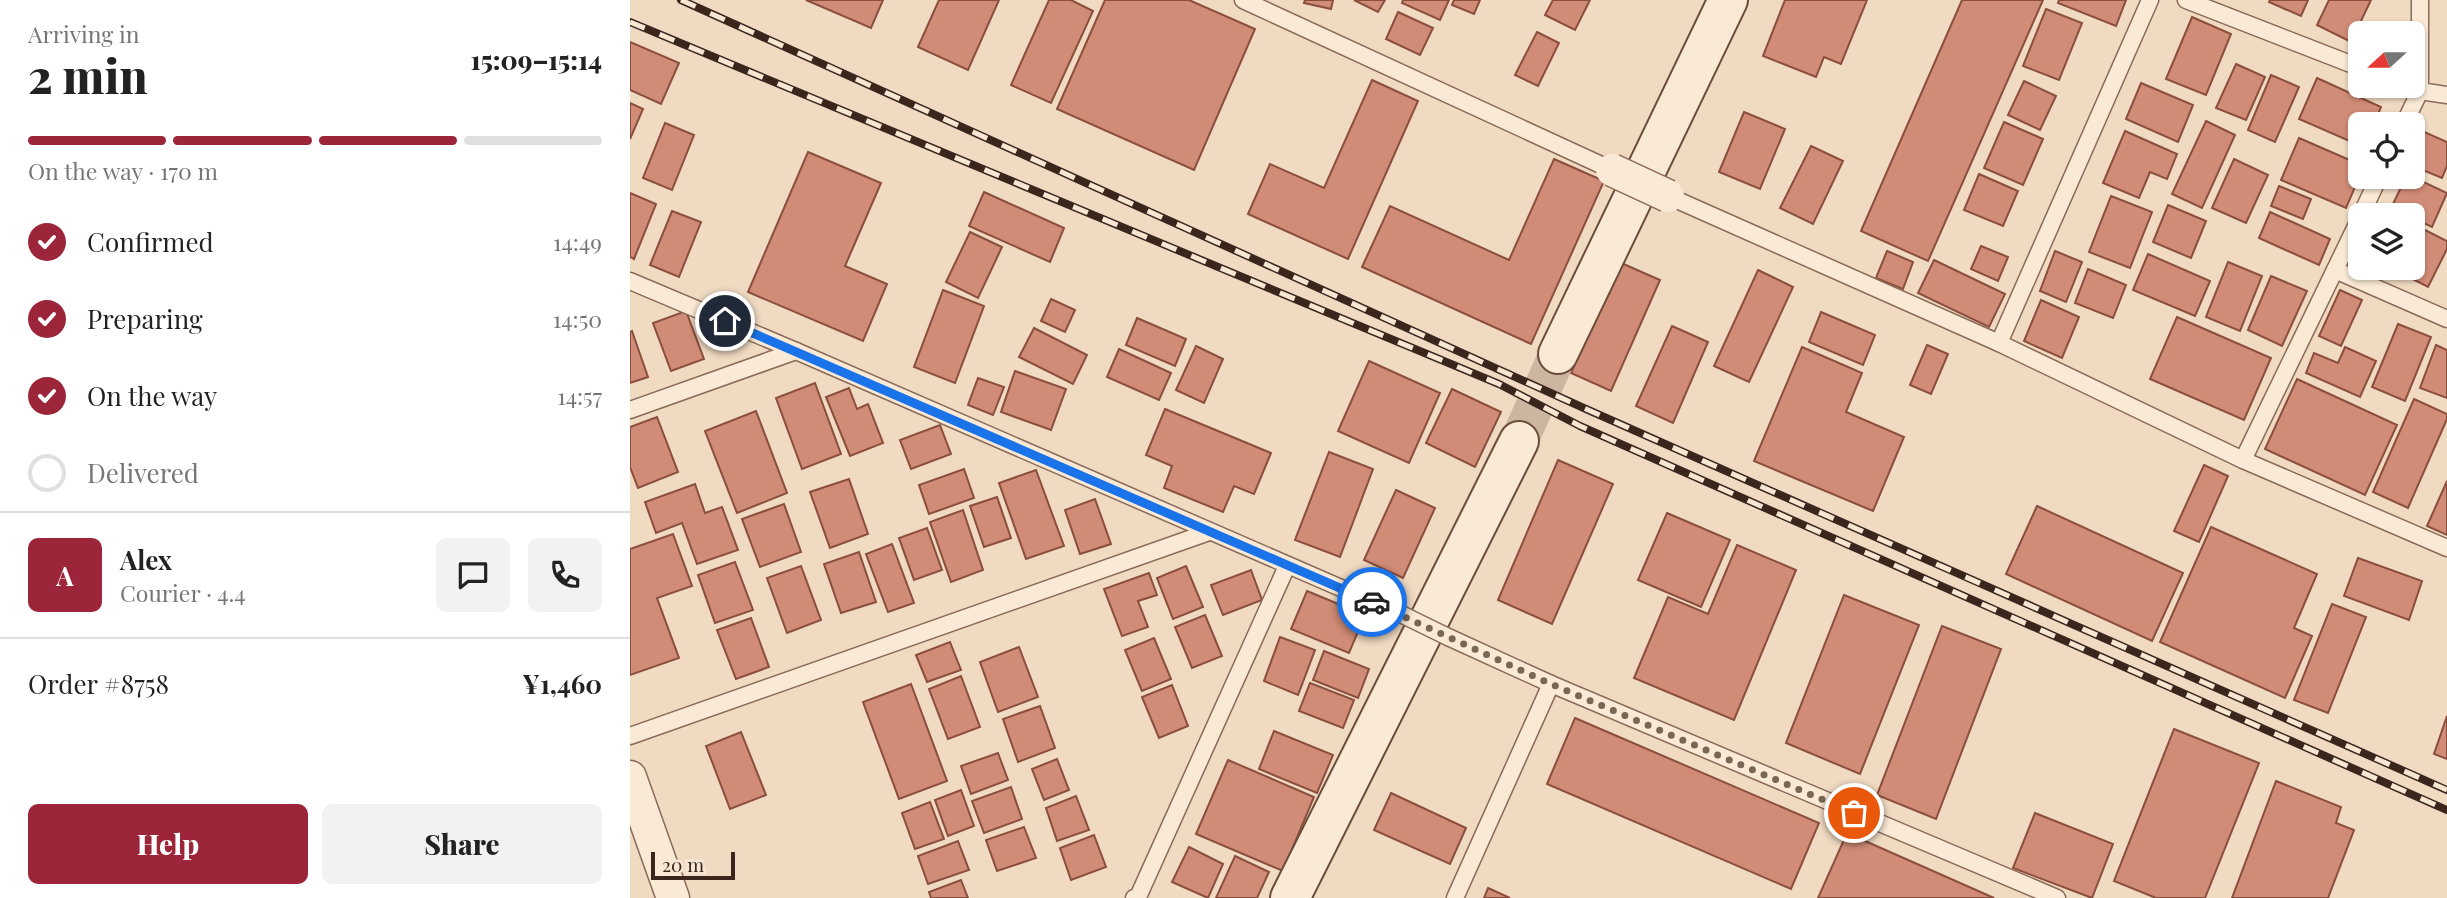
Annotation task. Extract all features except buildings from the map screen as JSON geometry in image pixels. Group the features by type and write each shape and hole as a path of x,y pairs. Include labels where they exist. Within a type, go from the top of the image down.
{"street":[{"path":"1558,354 1728,0"},
{"path":"1612,170 1668,196"},
{"path":"1290,898 1519,441"},
{"path":"630,776 673,898"}],"lane":[{"path":"1243,0 1612,170"},
{"path":"1999,343 2150,0"},
{"path":"2186,0 2348,63"},
{"path":"2418,21 2420,0"},
{"path":"2426,91 2447,95"},
{"path":"1668,196 1999,343 2243,460 2447,548"},
{"path":"2243,460 2348,243"},
{"path":"2335,270 2447,319"},
{"path":"630,281 1402,615 1551,684 2057,898"},
{"path":"630,410 796,351"},
{"path":"630,736 1209,532"},
{"path":"1137,898 1287,566"},
{"path":"1455,898 1551,684"}],"tunnel":[{"path":"1519,441 1558,354"}],"railway":[{"path":"681,0 1586,409 2447,790"},
{"path":"630,22 1499,384 1580,426 2447,810"}],"way so far":[{"path":"1372,602 1551,684 1854,813"}],"route":[{"path":"725,321 1372,602"}]}
